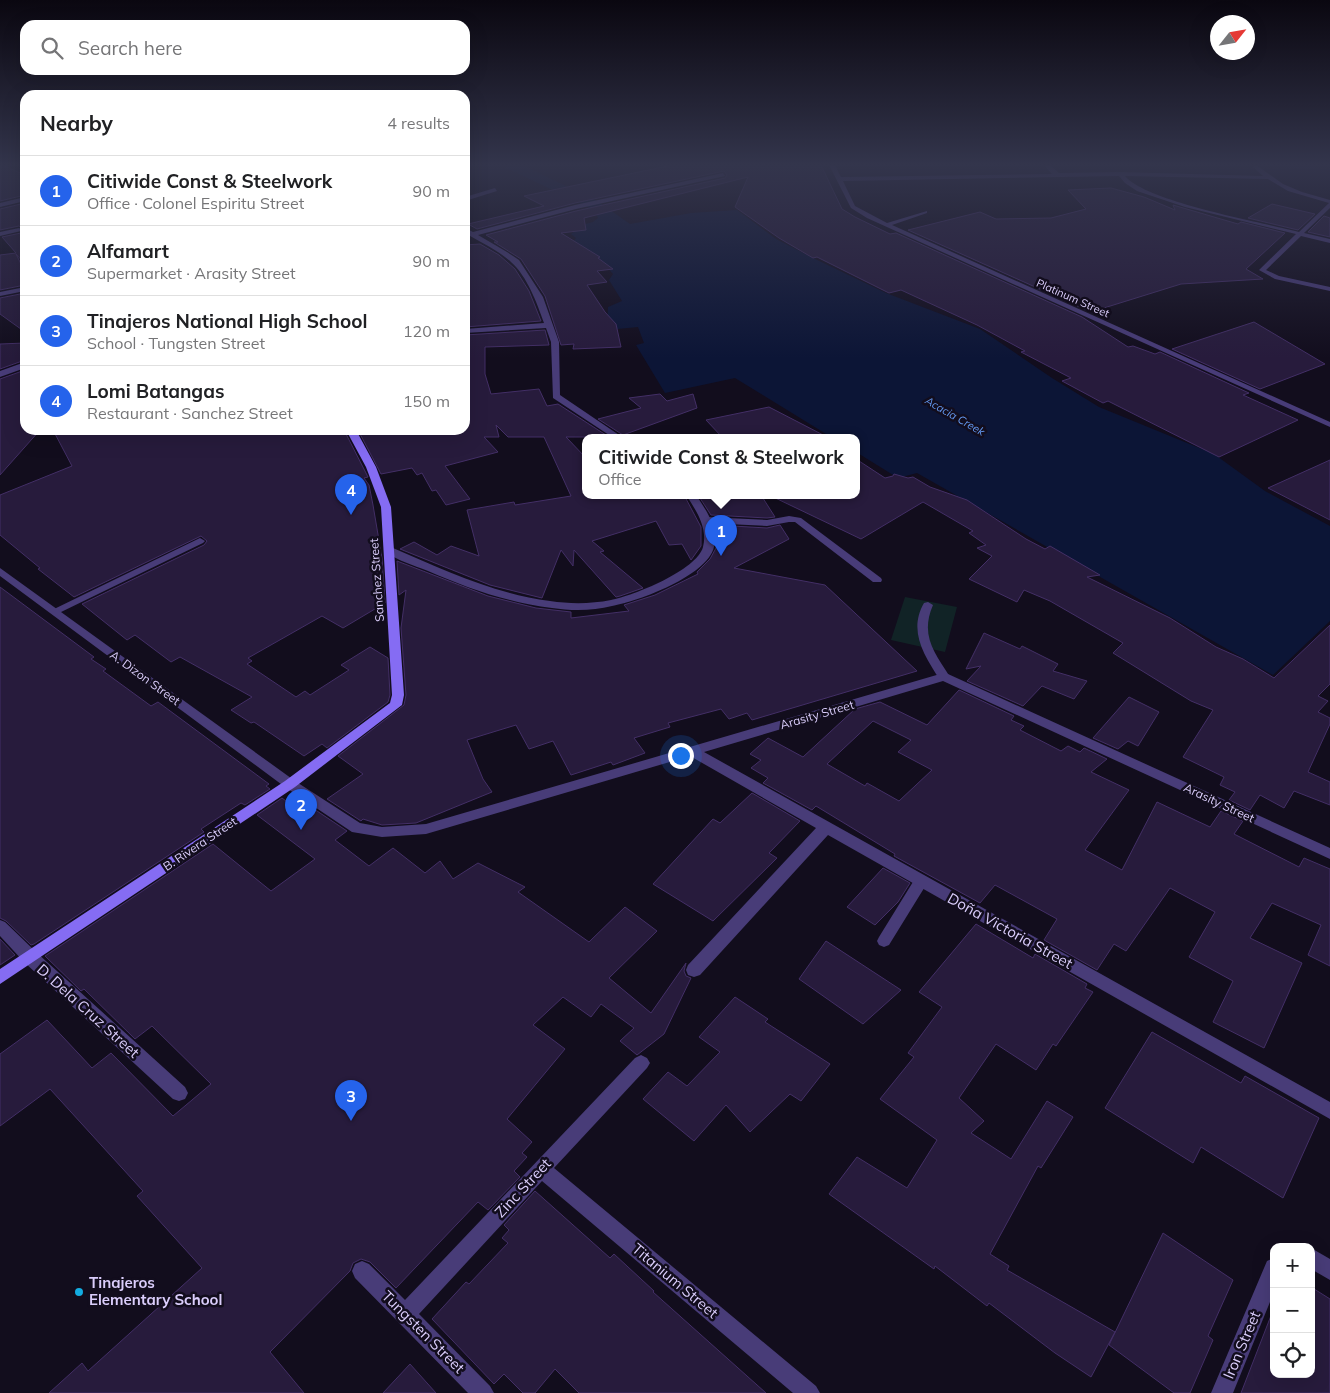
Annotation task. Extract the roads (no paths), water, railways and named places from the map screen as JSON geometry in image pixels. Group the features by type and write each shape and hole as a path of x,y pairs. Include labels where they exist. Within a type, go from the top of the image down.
{"street":[{"path":"470,232 486,228"},
{"path":"0,234 19,230"},
{"path":"470,233 505,253 520,266 539,297 555,342 556,396 613,434"},
{"path":"0,294 20,289"},
{"path":"470,331 550,325"},
{"path":"0,374 20,367"},
{"name":"Sanchez Street","path":"354,435 371,467 386,507 398,695 396,705"},
{"path":"389,550 456,578 509,595 532,601 562,605 595,606 622,601 670,581 695,566 709,552 710,534 706,520 693,499"},
{"name":"A. Dizon Street","path":"0,571 290,784"},
{"name":"Arasity Street","path":"290,784 357,828 382,832 426,829 944,677 1330,854"},
{"name":"B. Rivera Street","path":"0,977 290,784 396,705"},
{"name":"Doña Victoria Street","path":"691,752 1330,1111"},
{"path":"694,970 826,827"},
{"name":"D. Dela Cruz Street","path":"0,926 30,958 179,1093"},
{"name":"Zinc Street","path":"406,1314 641,1063"},
{"name":"Titanium Street","path":"541,1169 809,1393"},
{"path":"1315,1261 1330,1270"},
{"name":"Tungsten Street","path":"362,1271 483,1393"},
{"name":"Iron Street","path":"1222,1393 1270,1278"}],"lane":[{"name":"Platinum Street","path":"893,228 1330,425"},
{"path":"1271,228 1330,241"},
{"path":"1306,228 1262,270 1277,278 1330,289"},
{"path":"706,520 767,523 789,519 798,520 877,580"},
{"path":"55,611 200,541"},
{"path":"928,605 921,620 922,630 931,654 944,677"},
{"path":"884,941 921,881"}],"water":[{"name":"Acacia Creek","path":"578,228 761,228 776,239 886,293 980,329 1052,378 1099,407 1214,454 1265,491 1330,526 1330,621 1273,675 917,473 898,478 860,454 860,434 826,434 735,378 665,393 636,345 644,343 638,327 607,330 608,307 622,301 609,280 613,274 607,267 569,248 576,238 571,234"}],"place":[{"name":"Lomi Batangas","path":"351,515"},
{"name":"Citiwide Const & Steelwork","path":"721,556"},
{"name":"Alfamart","path":"301,830"},
{"name":"Tinajeros National High School","path":"351,1121"},
{"name":"Tinajeros Elementary School","path":"79,1292"}]}
